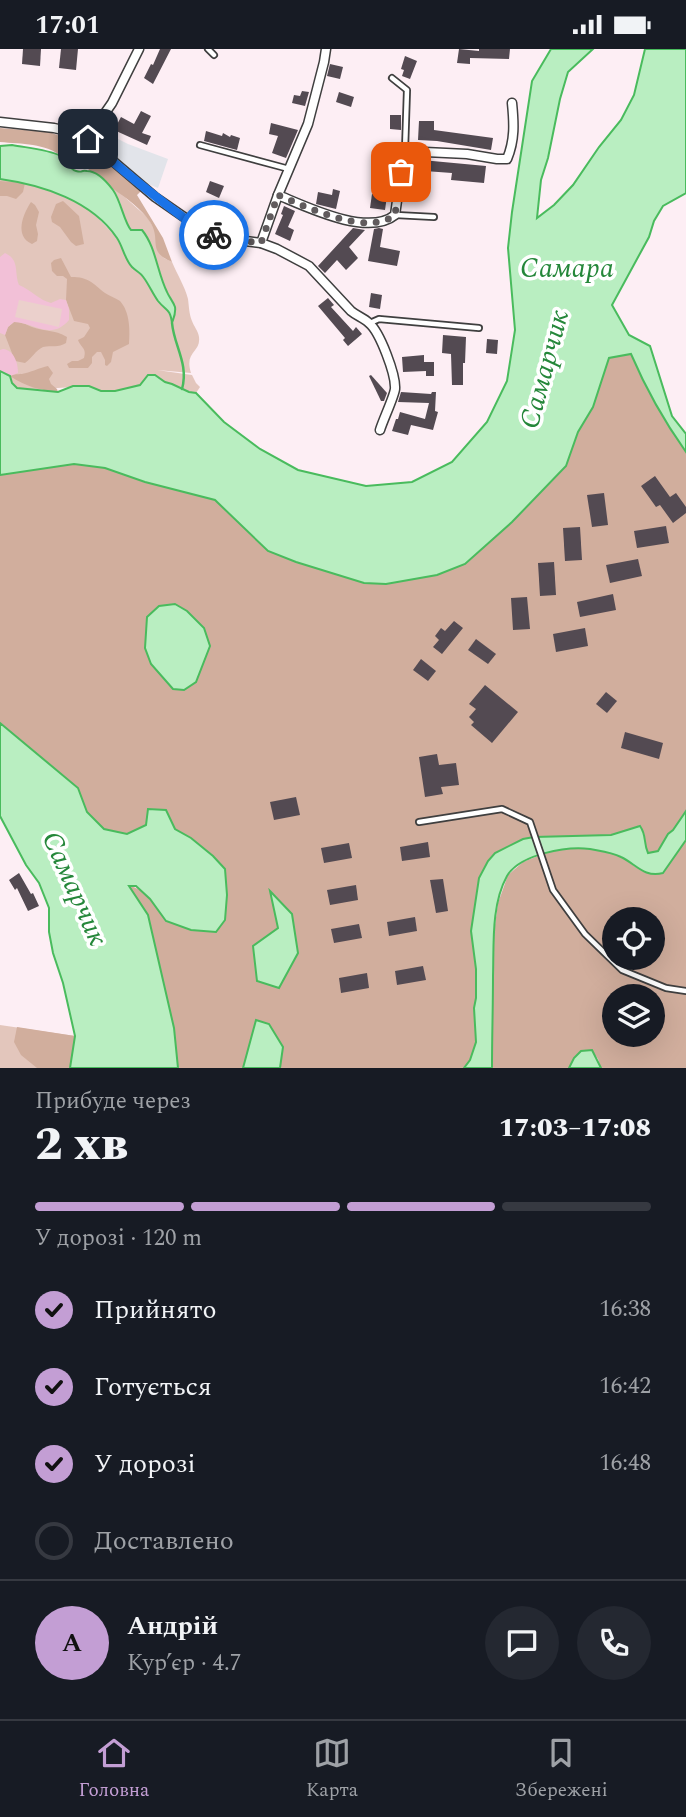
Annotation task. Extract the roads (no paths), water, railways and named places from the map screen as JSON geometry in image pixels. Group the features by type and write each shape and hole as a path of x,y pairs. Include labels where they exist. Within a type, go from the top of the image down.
{"street":[{"path":"88,139 112,103 139,49"},
{"path":"261,243 308,124 326,49"},
{"path":"278,195 332,216 375,223 388,220 395,215 404,151 507,159 513,146 512,103"},
{"path":"0,122 54,128 88,139 155,197 207,233 261,243 309,266 351,311 369,323 381,339 395,388 380,430"}],"lane":[{"path":"208,49 214,55"},
{"path":"392,78 407,90 404,151"},
{"path":"200,145 290,170"},
{"path":"395,215 434,217"},
{"path":"369,323 379,319 479,328"},
{"path":"419,822 502,809 530,822 553,890 584,934 622,969 666,988 686,991"}],"water":[{"name":"Самара","path":"551,49 593,49 568,72 541,180 537,218 573,185 621,120 634,95 645,49 686,49 686,193 663,206 612,305 629,335 650,346 672,416 686,434 686,452 656,405 631,354 609,358 593,407 578,432 566,466 512,522 465,564 437,575 386,584 364,583 268,551 215,500 145,482 105,468 74,464 0,475 0,371 10,376 17,388 58,392 73,386 115,391 140,385 148,375 155,375 165,382 196,393 224,422 260,449 298,470 366,486 412,482 452,462 487,422 507,381 515,330 508,248 512,212 532,81"},
{"path":"12,145 56,154 73,170 91,171 102,177 116,195 131,230 142,230 147,237 175,307 172,323 169,312 158,301 143,276 130,264 117,238 94,214 49,191 0,179 0,146"},
{"path":"175,604 187,611 204,628 210,646 196,682 184,690 173,689 151,664 145,648 147,617 159,606"},
{"name":"Самарчик","path":"0,723 78,788 87,812 104,829 127,834 146,825 148,809 166,810 175,829 191,838 225,869 225,920 216,932 191,930 166,921 150,899 136,886 129,886 148,915 174,1028 178,1068 70,1068 75,1036 53,953 49,932 49,908 39,883 26,865 0,816"},
{"path":"686,811 686,840 663,873 651,874 617,855 580,848 545,853 513,868 498,899 494,925 492,1067 464,1068 476,1042 476,969 471,931 479,878 488,861 495,853 523,839 611,835 640,826 648,853 658,851"},
{"path":"270,891 292,914 298,953 279,988 257,981 253,946 278,928"},
{"path":"256,1020 269,1024 283,1047 280,1068 243,1068"},
{"path":"592,1050 601,1068 569,1068 581,1051"}],"waterway":[{"path":"172,323 184,371 182,389"}]}
